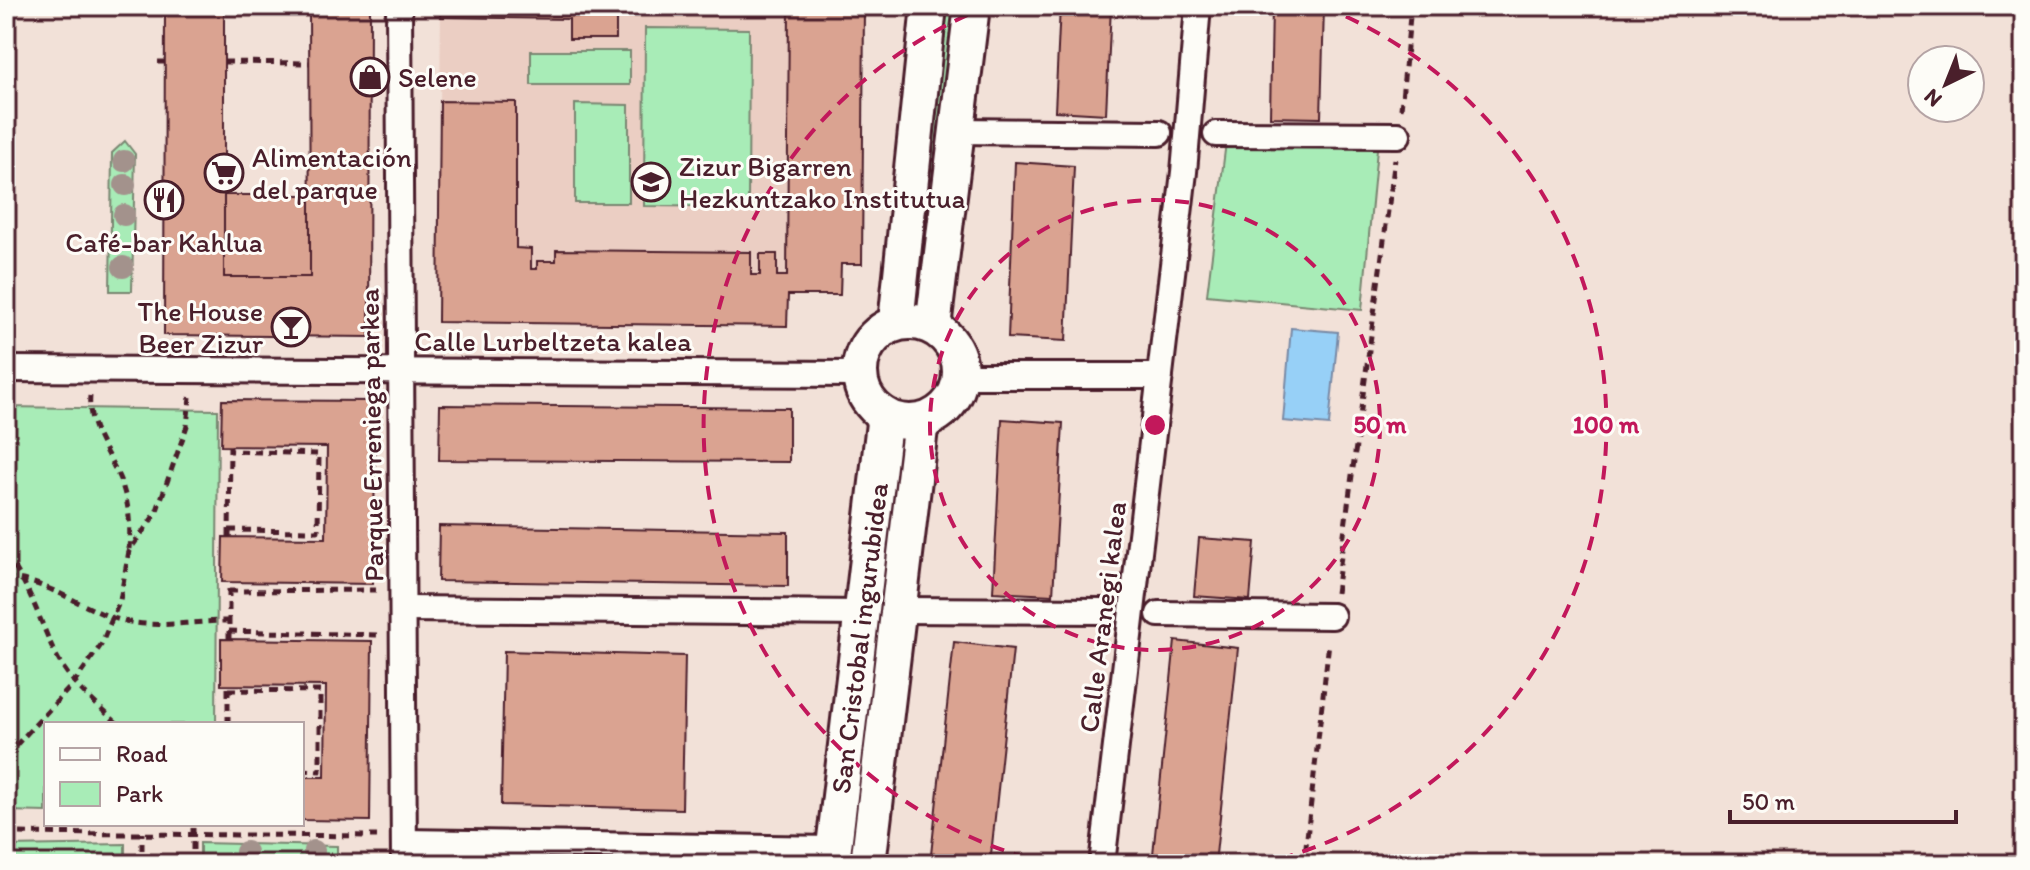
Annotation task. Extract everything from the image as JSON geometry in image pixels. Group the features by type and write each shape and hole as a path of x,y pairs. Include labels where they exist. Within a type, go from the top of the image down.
{"street":[{"name":"Parque Erreniega parkea","path":"399,6 404,853"},
{"path":"896,323 929,6"},
{"path":"933,327 972,6"},
{"name":"Calle Aranegi kalea","path":"1102,864 1160,376 1198,6"},
{"path":"957,131 1159,133"},
{"path":"1216,134 1398,135"},
{"path":"896,323 933,327 944,335 957,355 960,376 956,391 946,406 926,420 902,422 881,413 864,392 859,374 863,352 873,338 896,323"},
{"name":"Calle Lurbeltzeta kalea","path":"6,369 859,374"},
{"path":"960,376 1160,376"},
{"name":"San Cristobal ingurubidea","path":"833,856 884,423 881,413"},
{"name":"San Cristobal ingurubidea","path":"868,864 920,429 926,420"},
{"path":"403,609 862,613"},
{"name":"Calle Aranegi kalea","path":"898,610 1103,611"},
{"name":"Calle Aranegi kalea","path":"1159,614 1332,616"},
{"path":"404,853 833,856"}],"path":[{"path":"1304,864 1332,616 1398,135 1411,6"},
{"path":"224,62 309,63"},
{"path":"129,551 156,513 187,426 190,396 176,396"},
{"path":"90,397 104,397"},
{"path":"6,756 74,683 101,645 125,583 131,526 127,501 89,408"},
{"path":"230,448 319,454 318,531 229,534 230,448"},
{"path":"6,556 25,581 56,656 74,683 116,722"},
{"path":"6,578 25,581 112,617 161,625 229,621"},
{"path":"229,582 229,639"},
{"path":"229,591 377,590"},
{"path":"229,631 377,635"},
{"path":"228,722 228,688 320,691 320,771 304,770"},
{"path":"193,826 193,864"},
{"path":"227,826 227,833"},
{"path":"6,833 377,836"},
{"path":"142,833 142,864"}],"shaded area":[{"name":"Zizur Bigarren Hezkuntzako Institutua","path":"441,6 864,6 862,264 841,264 840,295 788,295 787,326 438,322"}],"green space":[{"path":"948,6 956,6 926,255 919,254"},
{"path":"645,28 749,29 748,207 644,206"},
{"path":"531,51 630,51 630,85 531,85"},
{"path":"575,104 629,105 629,203 575,203"},
{"path":"125,141 135,154 132,291 110,291 112,153"},
{"path":"1226,142 1377,149 1362,310 1207,295"},
{"path":"6,143 11,148 8,285 6,285"},
{"path":"6,407 218,410 216,722 44,722 44,812 6,811"},
{"path":"894,469 901,470 877,660 871,659"},
{"path":"867,687 874,688 853,864 846,864"},
{"path":"200,843 337,846 337,864 200,864"},
{"path":"125,844 125,864 6,864 6,846"}],"water":[{"path":"1291,328 1338,332 1329,425 1283,421"}],"building":[{"path":"165,6 224,6 224,277 310,277 309,6 370,6 369,337 164,335"},
{"path":"441,6 616,6 616,39 569,39 569,19 440,17"},
{"path":"789,6 864,6 862,264 841,264 840,295 788,295 787,326 438,322 440,101 516,102 516,248 531,249 531,269 537,269 537,261 556,261 556,250 751,252 751,275 760,275 760,254 777,254 777,276 787,276"},
{"path":"1060,6 1111,6 1106,114 1055,111"},
{"path":"1272,6 1324,6 1321,118 1270,117"},
{"path":"1015,162 1074,166 1066,341 1008,338"},
{"path":"224,195 310,195 310,277 224,277"},
{"path":"222,400 376,401 373,584 222,582 223,537 326,538 327,447 221,446"},
{"path":"440,405 789,408 789,462 439,460"},
{"path":"1002,419 1063,423 1053,595 993,592"},
{"path":"439,526 788,532 788,586 438,581"},
{"path":"1199,538 1255,542 1250,600 1194,596"},
{"path":"221,639 372,641 370,821 304,820 304,777 325,777 326,686 221,685"},
{"path":"1175,641 1238,648 1215,864 1152,864"},
{"path":"954,642 1013,649 990,864 930,864"},
{"path":"504,651 685,656 682,809 501,805"}],"place":[{"name":"Selene","path":"370,77"},
{"name":"Alimentación del parque","path":"224,173"},
{"name":"Zizur Bigarren Hezkuntzako Institutua","path":"651,182"},
{"name":"Café-bar Kahlua","path":"164,200"},
{"name":"The House Beer Zizur","path":"291,327"}]}
